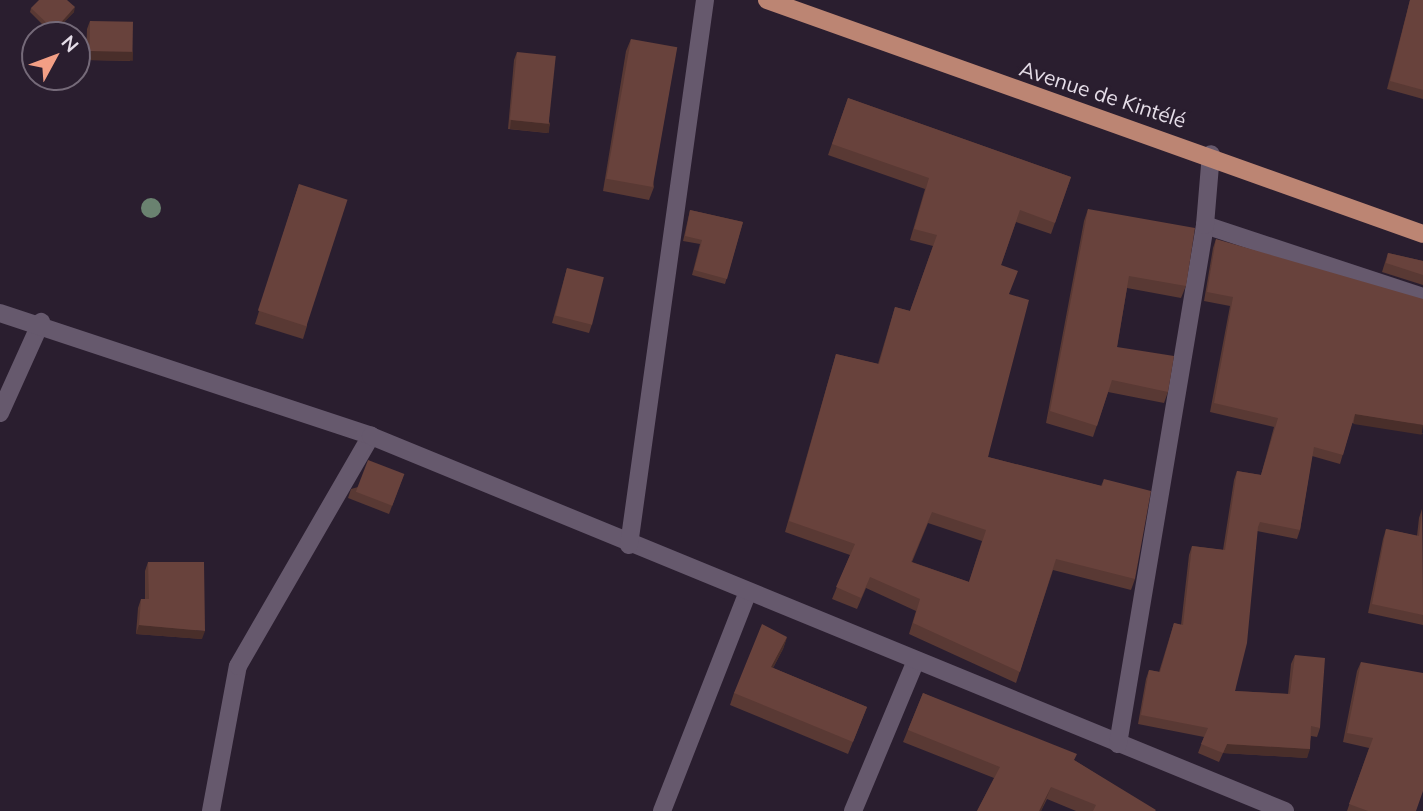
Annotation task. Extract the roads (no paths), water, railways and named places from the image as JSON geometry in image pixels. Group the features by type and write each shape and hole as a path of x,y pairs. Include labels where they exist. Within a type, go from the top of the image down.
{"main road":[{"name":"Avenue de Kintélé","path":"767,0 1211,154 1423,234"}],"street":[{"path":"629,545 705,0"},
{"path":"1118,744 1205,225 1211,154"},
{"path":"1205,225 1423,297"},
{"path":"0,313 41,322 371,436 915,663 1285,811"},
{"path":"0,414 41,322"},
{"path":"211,811 238,666 371,436"},
{"path":"662,811 748,592"},
{"path":"853,811 915,663"}]}
